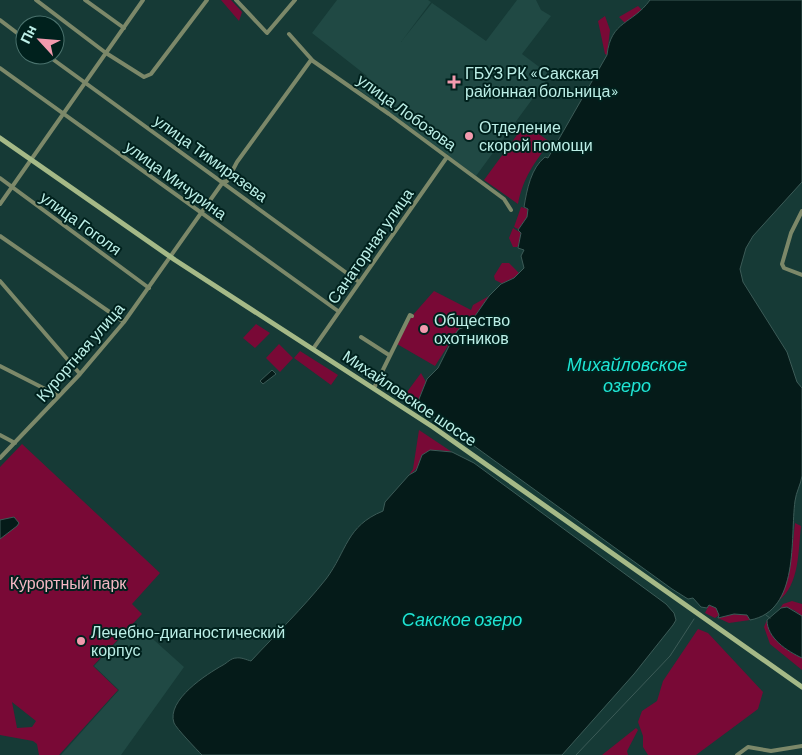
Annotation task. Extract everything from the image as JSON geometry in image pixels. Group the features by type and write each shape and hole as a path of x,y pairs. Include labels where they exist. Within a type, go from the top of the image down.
{"main road":[{"name":"Михайловское шоссе","path":"0,138 170,256 433,426 802,687"}],"street":[{"path":"36,0 106,53 144,77 151,74 207,0"},
{"path":"85,0 124,28"},
{"path":"0,204 143,0"},
{"path":"236,0 267,33 295,0"},
{"path":"0,20 15,31"},
{"name":"улица Лобозова","path":"289,34 311,59 504,199 512,210"},
{"name":"Курортная улица","path":"0,458 80,374 124,322 223,182 227,182 237,162 311,59"},
{"name":"улица Тимирязева","path":"61,65 359,282"},
{"name":"улица Мичурина","path":"0,68 338,312"},
{"name":"Санаторная улица","path":"313,349 447,157"},
{"name":"улица Гоголя","path":"0,178 48,216 149,288"},
{"path":"802,211 791,233 782,264 784,268 802,275"},
{"path":"0,236 124,322"},
{"path":"0,281 80,374"},
{"path":"374,388 410,315 412,316"},
{"path":"361,337 389,355"},
{"path":"0,366 59,396"},
{"path":"0,435 15,443"},
{"path":"738,755 748,747 769,753 802,746"}],"shaded area":[{"name":"ГБУЗ РК «Сакская районная больница»","path":"337,0 428,0 431,2 401,42 432,3 486,41 517,0 536,0 541,10 551,16 522,54 550,75 476,176 358,89 367,76 312,33"},
{"path":"135,623 184,667 121,755 61,755 119,690 94,666"}],"green space":[{"path":"221,0 231,0 242,12 239,21"},
{"path":"638,6 642,10 625,23 619,17"},
{"path":"605,16 610,30 607,55 605,54 598,21"},
{"path":"525,124 550,142 530,171 518,204 484,180"},
{"path":"521,207 528,209 527,217 520,230 514,227"},
{"path":"513,228 521,233 520,244 517,247 513,247 509,238"},
{"path":"502,263 509,263 520,274 503,284 495,280 494,276"},
{"path":"434,291 471,310 473,305 489,296 468,326 460,327 435,366 397,344 412,316"},
{"path":"256,324 270,333 255,348 243,338"},
{"path":"279,344 293,358 280,372 266,358"},
{"path":"300,351 338,375 331,385 294,358"},
{"path":"421,373 426,382 419,399 434,417 416,408 405,399 407,392"},
{"path":"419,430 452,452 440,450 427,453 416,470 409,475 413,469"},
{"name":"Курортный парк","path":"22,444 160,573 132,604 142,614 93,666 118,690 59,755 39,755 37,744 33,741 0,735 0,467","holes":["12,702 36,721 32,727 17,728"]},
{"path":"795,523 801,526 797,566 790,586 778,601 789,572"},
{"path":"792,601 802,604 802,616 794,610 781,608 779,610 783,604"},
{"path":"709,605 716,608 719,615 715,618 705,613"},
{"path":"734,614 747,615 750,620 729,623 718,618"},
{"path":"767,620 771,632 779,643 790,652 802,658 802,670 770,644 764,627"},
{"path":"698,629 708,633 763,692 758,709 696,755 648,755 643,747 643,736 638,722 642,711 657,701 663,681"},
{"path":"636,728 638,730 627,751 628,755 602,755"}],"water":[{"name":"Михайловское озеро","path":"650,0 802,0 802,182 753,236 746,248 740,269 743,282 787,352 797,382 802,388 802,476 796,494 792,553 785,588 777,603 766,614 750,620 747,615 734,614 718,618 719,615 716,608 709,605 707,608 701,607 693,598 688,599 672,589 434,417 422,405 419,399 427,379 438,368 459,329 468,326 489,296 501,284 514,278 524,268 521,256 524,250 518,248 521,233 518,230 527,217 528,209 524,207 528,186 533,173 545,157 548,158 607,55 613,35"},
{"path":"272,370 276,374 263,384 260,381"},
{"name":"Сакское озеро","path":"430,450 452,452 474,463 666,604 674,613 676,620 673,625 634,674 562,755 202,755 174,723 173,714 182,697 198,681 232,659 240,658 251,661 299,611 326,579 354,532 361,524 383,511 385,502 409,475 416,471 422,455"},
{"path":"14,517 19,523 0,539 0,520"},
{"path":"787,607 802,616 802,658 790,652 779,643 770,633 768,627 767,620 781,608"}],"waterway":[{"path":"766,615 770,618"},
{"path":"576,755 670,656 694,619"}],"place":[{"name":"ГБУЗ РК «Сакская районная больница»","path":"454,82"},
{"name":"Отделение скорой помощи","path":"469,136"},
{"name":"Общество охотников","path":"424,329"},
{"name":"Лечебно-диагностический корпус","path":"81,641"}]}
